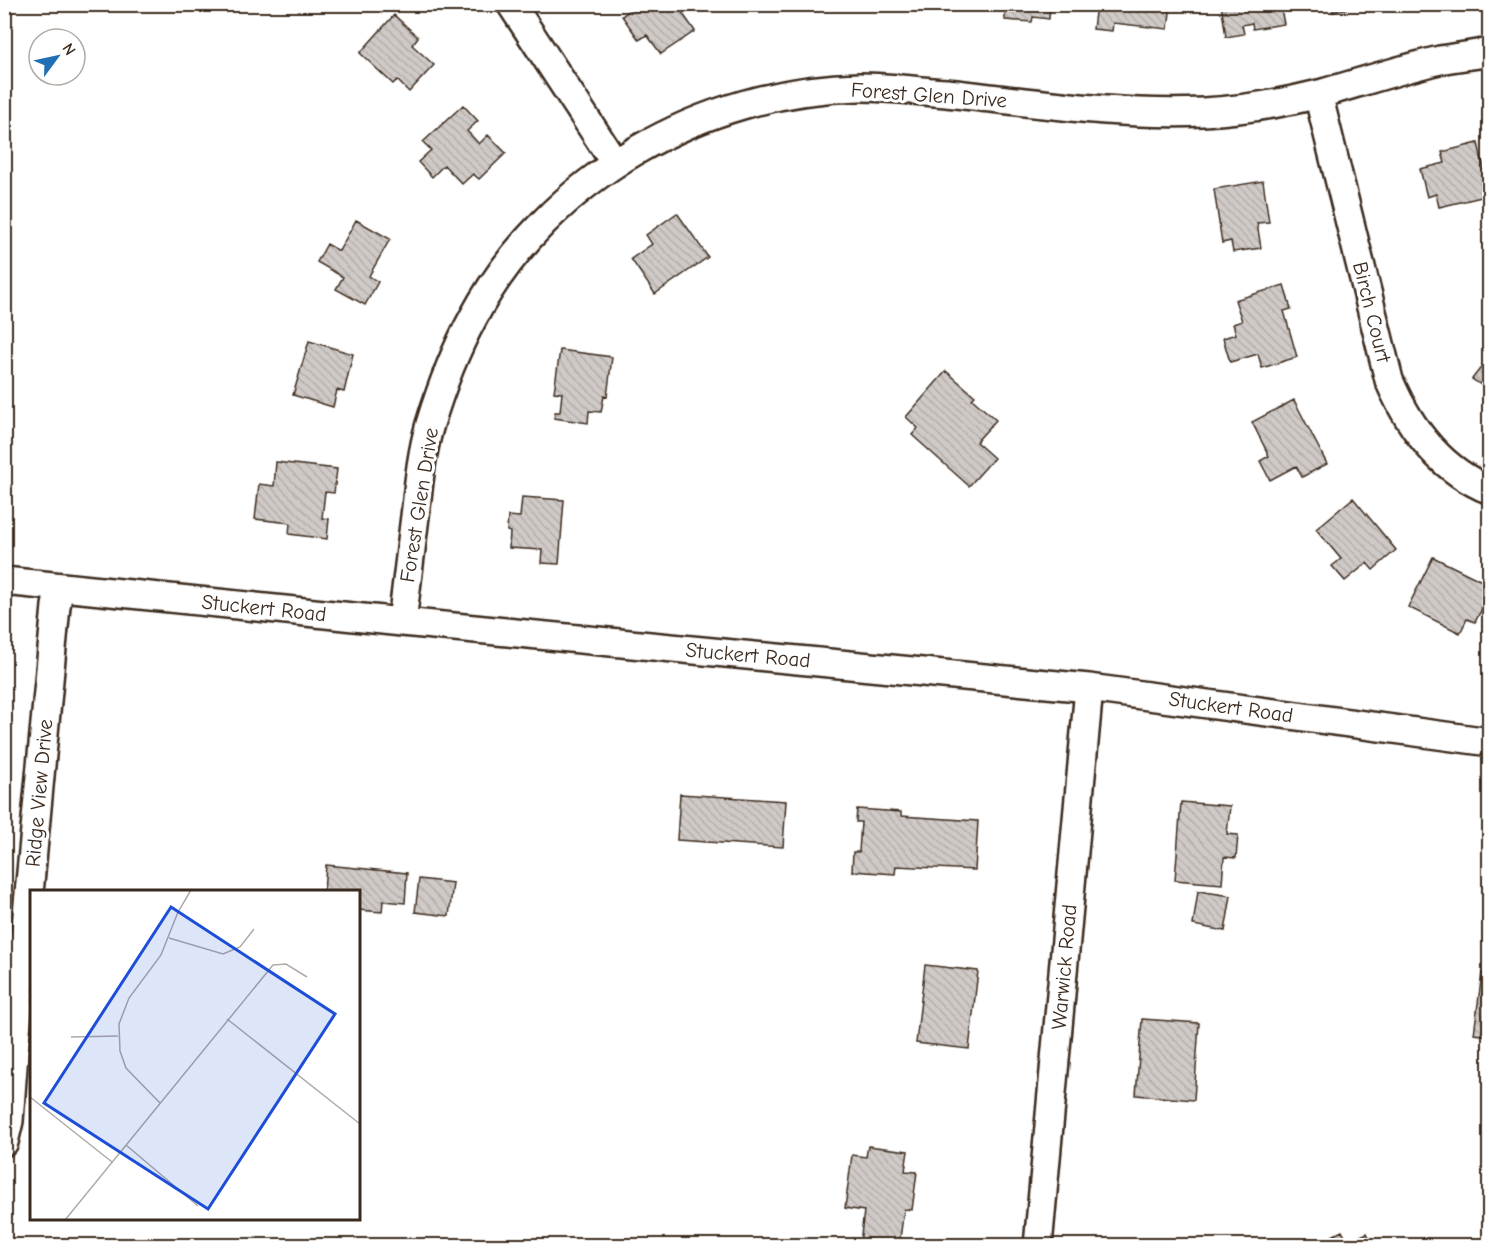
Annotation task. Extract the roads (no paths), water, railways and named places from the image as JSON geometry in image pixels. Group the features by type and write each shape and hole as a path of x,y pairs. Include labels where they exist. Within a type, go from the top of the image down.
{"street":[{"path":"511,4 615,163"},
{"name":"Forest Glen Drive","path":"402,622 422,460 438,397 474,315 506,266 536,231 581,189 615,163 657,138 684,125 741,104 800,92 861,87 890,88 1165,113 1244,108 1318,94 1439,61 1490,52"},
{"name":"Birch Court","path":"1318,94 1389,380 1400,406 1422,440 1443,461 1480,487 1490,490"},
{"name":"Stuckert Road","path":"4,581 1089,688 1490,742"},
{"name":"Ridge View Drive","path":"4,1142 9,1121 55,618 60,587"},
{"name":"Warwick Road","path":"1038,1245 1089,688"}]}
